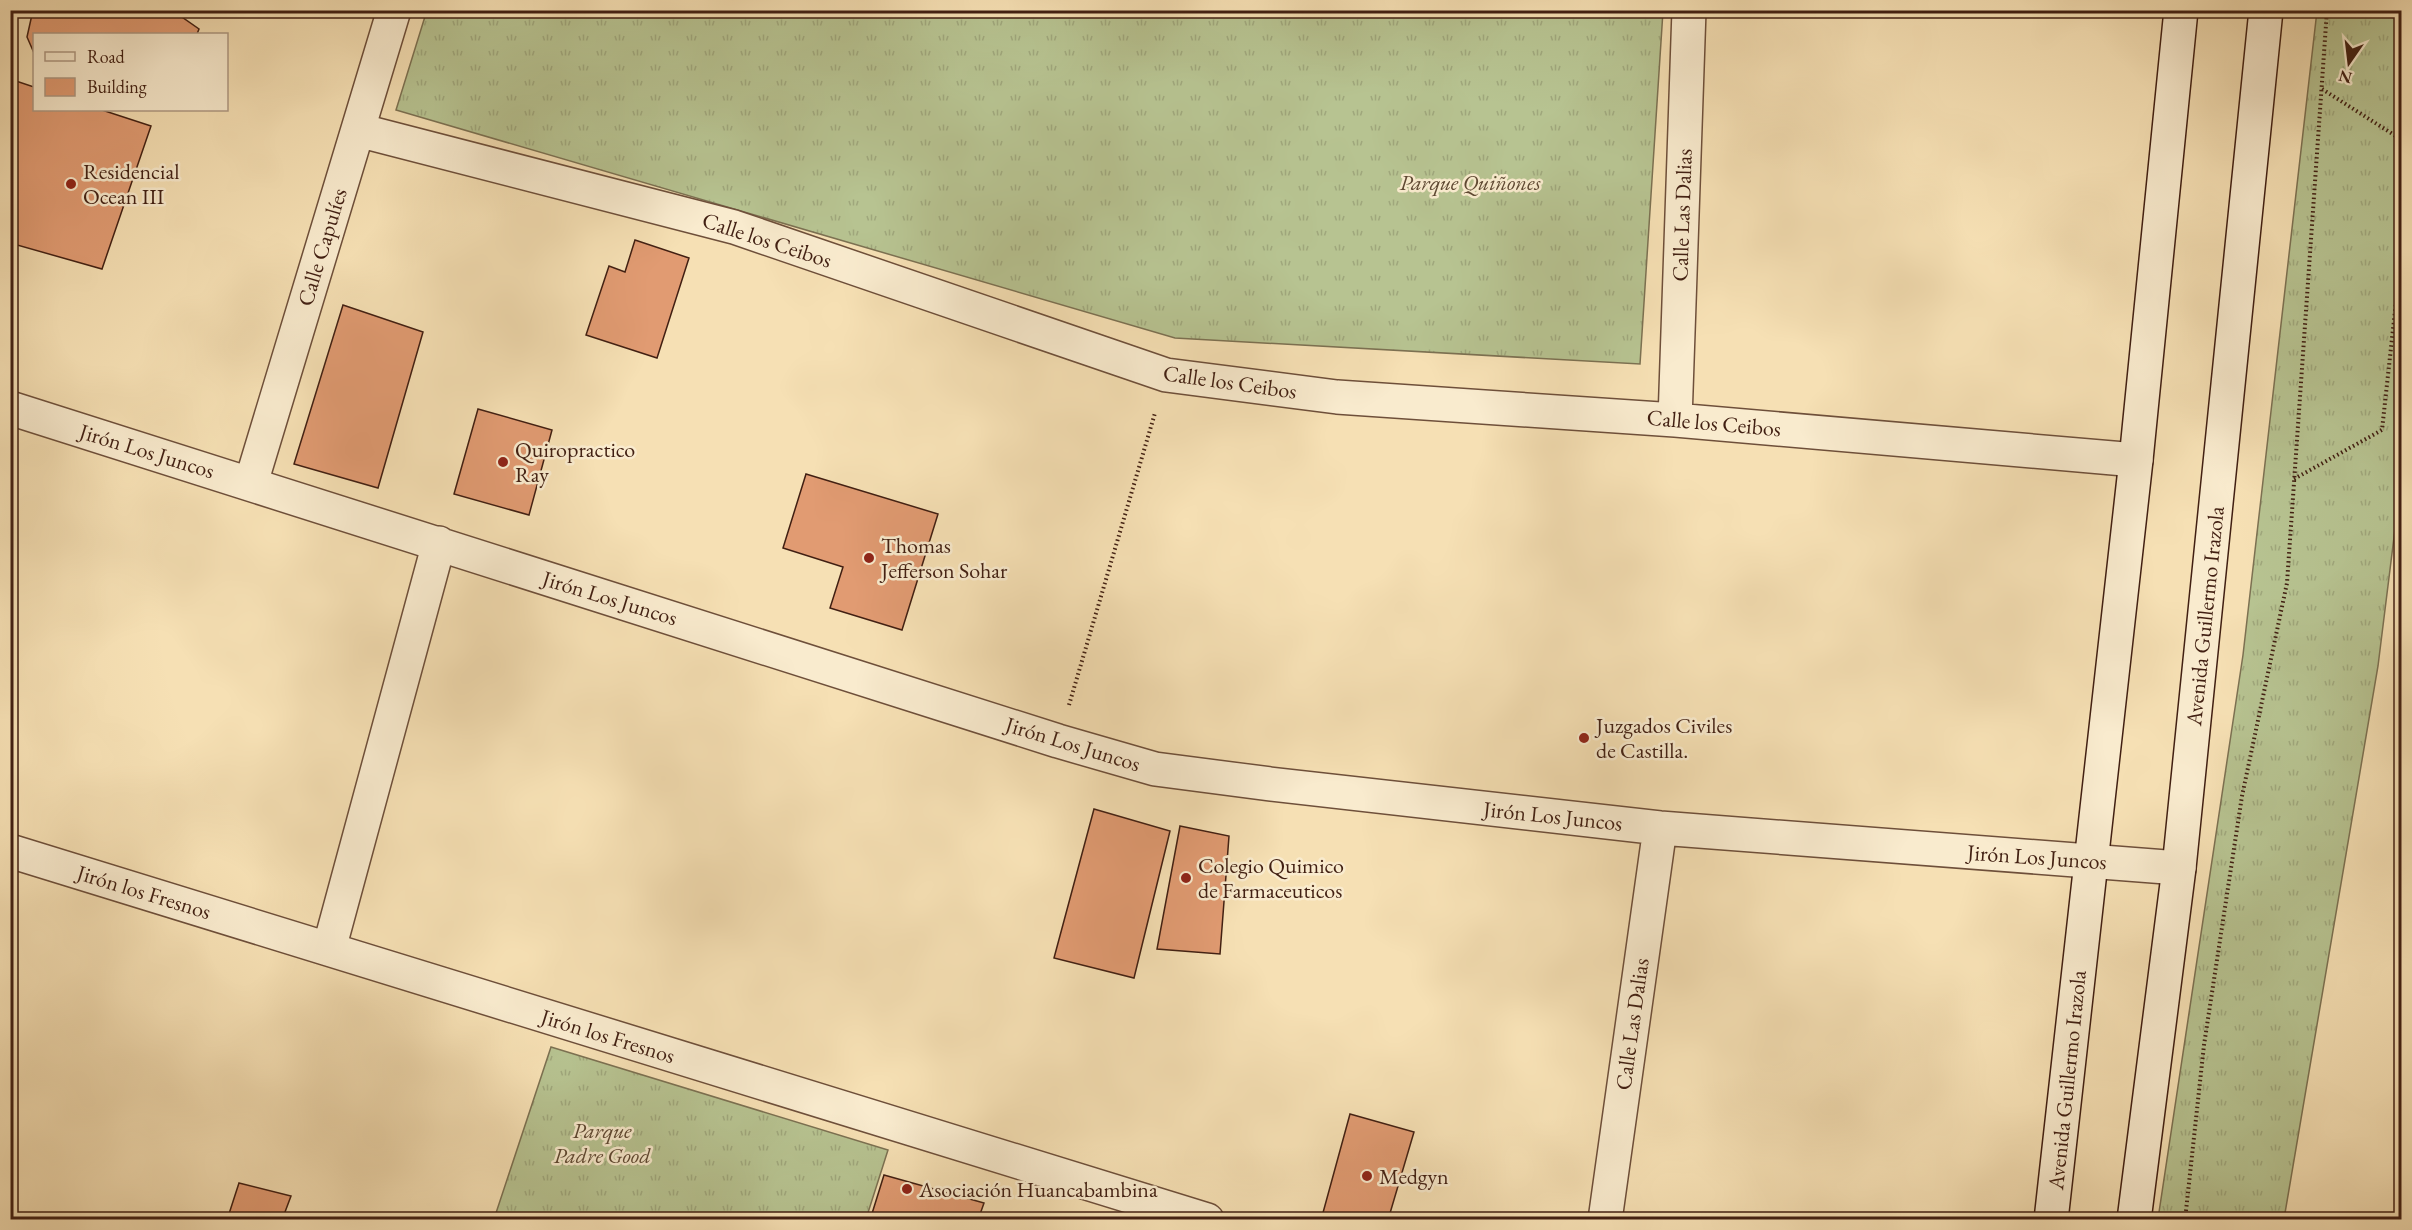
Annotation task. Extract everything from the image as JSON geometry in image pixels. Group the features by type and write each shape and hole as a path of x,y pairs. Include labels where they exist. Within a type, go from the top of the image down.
{"street":[{"name":"Calle Capulíes","path":"250,483 394,10"},
{"name":"Calle Las Dalias","path":"1675,420 1689,10"},
{"name":"Avenida Guillermo Irazola","path":"2051,1220 2136,460 2181,10"},
{"name":"Avenida Guillermo Irazola","path":"2134,1220 2179,868 2266,10"},
{"name":"Calle los Ceibos","path":"358,130 734,227 1166,375 1337,397 1675,420 2136,460"},
{"name":"Jirón Los Juncos","path":"10,408 1058,741 1155,769 1660,828 2179,868"},
{"path":"328,949 439,543"},
{"name":"Calle Las Dalias","path":"1605,1220 1660,828"},
{"name":"Jirón los Fresnos","path":"10,850 1207,1220"}],"path":[{"path":"2185,1220 2204,1045 2242,796 2287,583 2327,10"},
{"path":"2322,89 2402,140"},
{"path":"2294,479 2382,430 2402,247"},
{"path":"1058,741 1166,375"}],"green space":[{"name":"Parque Quiñones","path":"427,10 1663,11 1640,364 1175,338 396,110"},
{"path":"2317,11 2401,11 2401,481 2378,666 2284,1219 2158,1219 2243,655"},
{"name":"Parque Padre Good","path":"551,1047 888,1150 866,1219 494,1219"}],"building":[{"path":"33,10 181,10 182,17 199,29 197,33 33,33 33,51 27,37"},
{"name":"Residencial Ocean III","path":"10,79 33,87 33,111 105,111 151,126 102,269 10,243"},
{"path":"635,240 689,258 657,358 586,335 609,266 625,272"},
{"path":"343,305 423,332 378,488 294,464"},
{"name":"Quiropractico Ray","path":"478,409 552,430 529,515 454,494"},
{"name":"Thomas Jefferson Sohar","path":"806,474 938,514 902,630 830,608 843,567 783,548"},
{"path":"1094,809 1170,831 1134,978 1054,958"},
{"path":"1180,826 1229,836 1220,954 1157,949"},
{"name":"Medgyn","path":"1350,1114 1414,1132 1388,1220 1321,1220"},
{"name":"Asociación Huancabambina","path":"884,1175 984,1203 978,1220 870,1220"},
{"path":"239,1183 291,1196 282,1220 227,1220"},
{"path":"987,1213 1004,1220 985,1220"}],"place":[{"name":"Residencial Ocean III","path":"71,184"},
{"name":"Quiropractico Ray","path":"503,462"},
{"name":"Thomas Jefferson Sohar","path":"869,558"},
{"name":"Juzgados Civiles de Castilla.","path":"1584,738"},
{"name":"Colegio Quimico de Farmaceuticos","path":"1186,878"},
{"name":"Medgyn","path":"1367,1176"},
{"name":"Asociación Huancabambina","path":"907,1189"}]}
